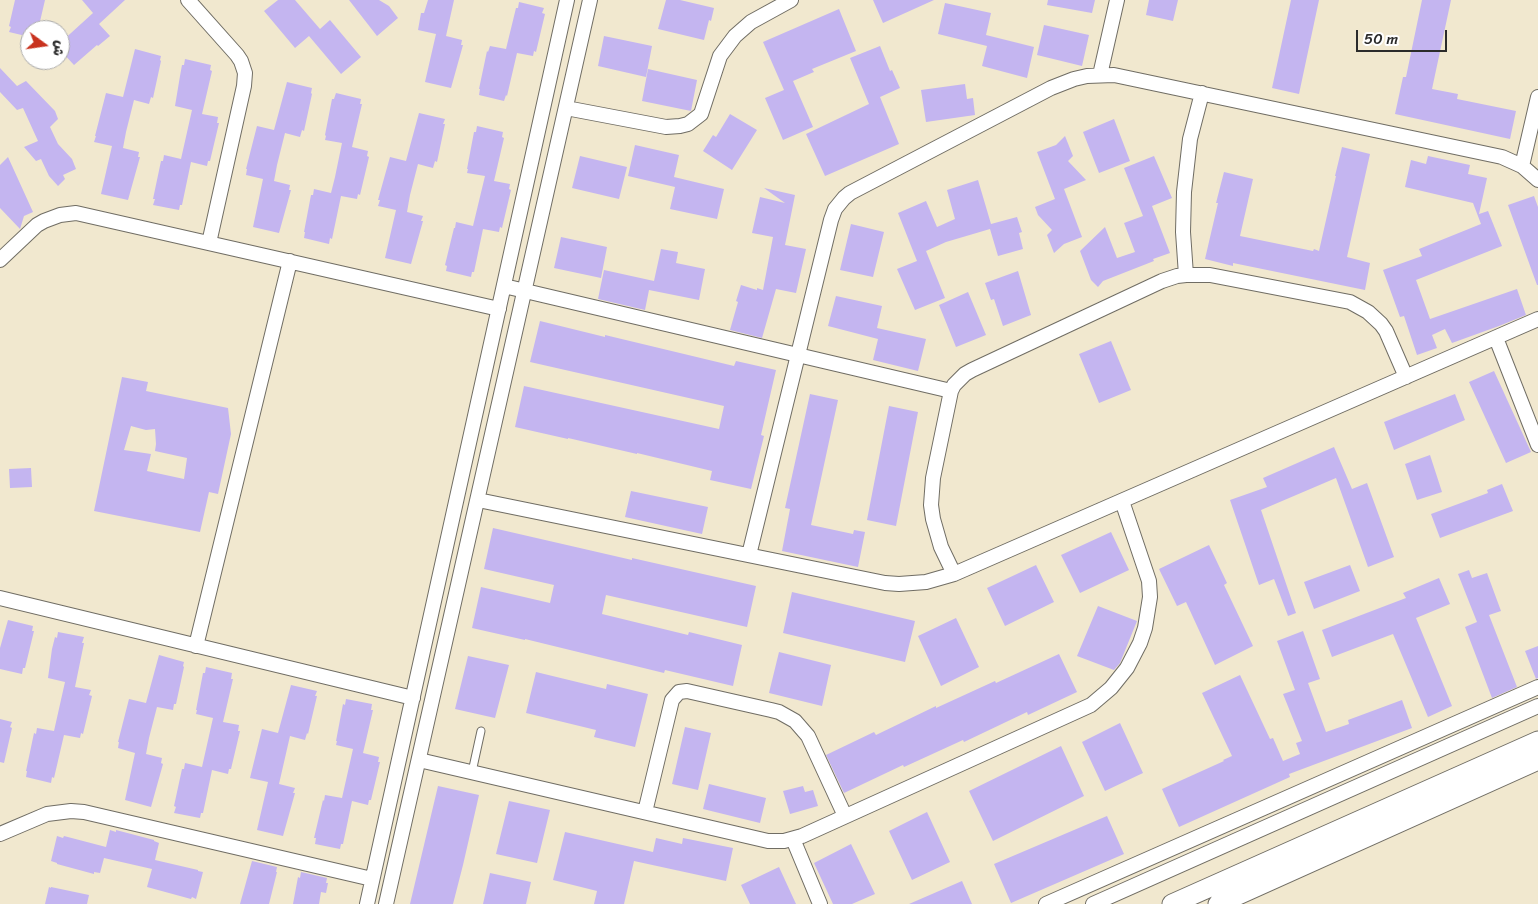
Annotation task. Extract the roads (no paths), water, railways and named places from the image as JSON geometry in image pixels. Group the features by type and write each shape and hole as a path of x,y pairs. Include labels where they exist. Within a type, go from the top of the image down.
{"main road":[{"path":"1172,904 1538,741"},
{"path":"1218,904 1538,760"}],"street":[{"path":"188,0 237,55 245,74 244,86 209,243"},
{"path":"367,904 568,0"},
{"path":"386,904 590,0"},
{"path":"566,108 666,126 688,124 701,114 720,56 734,36 751,22 791,0"},
{"path":"1100,75 1118,0"},
{"path":"749,555 832,214 838,204 844,198 1051,88 1074,79 1114,75 1502,156 1522,166 1538,180"},
{"path":"1186,275 1183,232 1184,192 1190,139 1202,93"},
{"path":"1522,166 1538,97"},
{"path":"0,260 37,225 52,217 83,214 499,309"},
{"path":"196,646 290,262"},
{"path":"954,574 941,547 931,505 933,478 951,391 959,380 972,370 1162,281 1176,276 1210,275 1340,300 1359,306 1375,317 1386,332 1406,377"},
{"path":"504,286 951,391"},
{"path":"478,500 876,581 899,584 926,582 954,574 1538,319"},
{"path":"1496,338 1538,445"},
{"path":"419,760 768,841 784,841 802,836 1091,704 1120,679 1134,657 1146,628 1150,597 1149,581 1122,501"},
{"path":"0,598 412,698"},
{"path":"433,607 453,612"},
{"path":"1046,904 1538,687"},
{"path":"645,812 672,700 679,692 687,691 780,712 794,721 808,736 845,816"},
{"path":"1093,904 1538,706"},
{"path":"1430,734 1436,751"},
{"path":"0,834 48,814 70,811 84,812 372,879"},
{"path":"793,839 820,904"}],"lane":[{"path":"472,772 481,730"}]}
